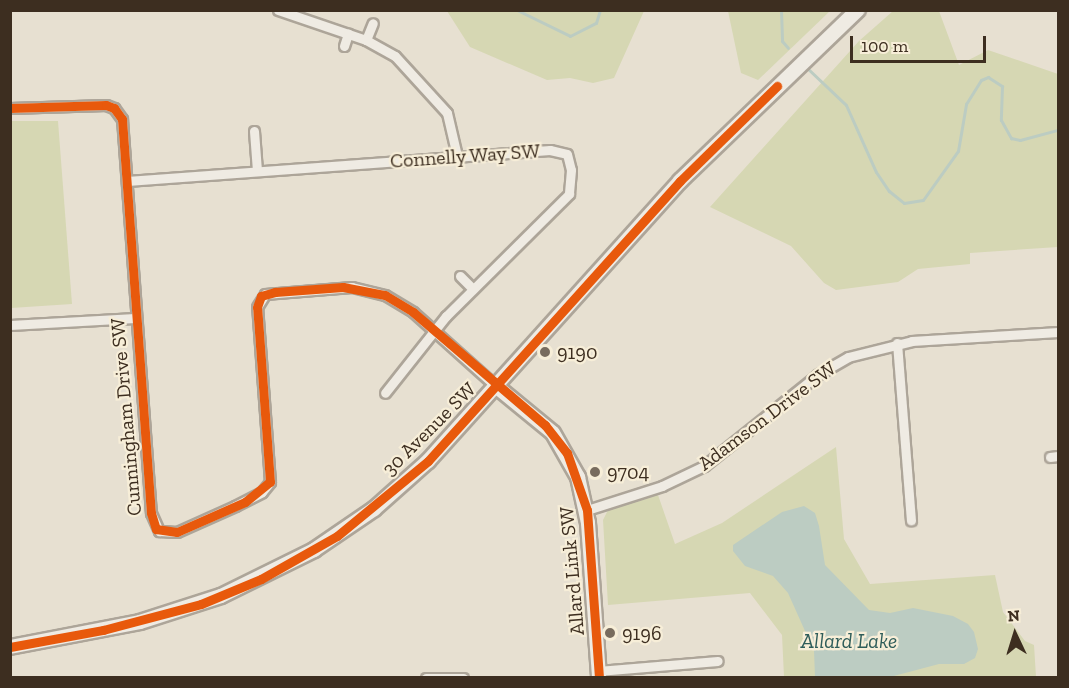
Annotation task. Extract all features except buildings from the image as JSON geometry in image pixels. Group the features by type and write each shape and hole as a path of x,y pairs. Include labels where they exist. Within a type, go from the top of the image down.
{"main road":[{"name":"30 Avenue SW","path":"10,647 161,616 221,596 287,565 374,509 428,461 680,181 858,10"},
{"name":"Allard Link SW","path":"497,387 560,442 574,465 587,510 598,674"}],"street":[{"path":"278,10 366,40 395,56 440,102 452,126 457,156"},
{"path":"366,40 373,23"},
{"path":"344,46 348,34"},
{"name":"Cunningham Drive SW","path":"10,108 99,105 114,108 122,119 135,318 152,519 156,529 168,534 245,502 270,482 257,307 261,296 275,292 363,289 402,303 497,387"},
{"path":"254,131 257,171"},
{"name":"Connelly Way SW","path":"126,181 457,156 557,150 567,154 571,163 569,194 473,289 434,332"},
{"path":"460,276 473,289"},
{"path":"10,325 135,318"},
{"path":"385,393 434,332"},
{"name":"Adamson Drive SW","path":"587,510 662,486 692,472 726,450 824,369 863,351 897,343 1059,332"},
{"path":"897,343 911,520"},
{"path":"598,674 718,662"},
{"path":"426,678 463,678"}],"green space":[{"path":"728,10 830,11 758,80 741,73"},
{"path":"447,11 644,11 614,78 593,83 570,78 547,80 470,47"},
{"path":"893,11 939,11 959,65 988,50 1058,74 1058,247 970,253 970,264 918,269 898,282 836,290 824,283 791,246 710,207 859,41"},
{"path":"11,121 58,121 72,304 11,308"},
{"path":"836,447 844,539 870,584 995,575 1003,612 1025,641 1034,645 1036,677 784,677 782,635 750,593 608,605 603,520 608,510 658,495 675,544 722,523"}],"water":[{"name":"Allard Lake","path":"804,506 815,513 825,565 869,610 890,613 913,608 953,616 968,624 974,632 978,649 975,658 964,664 939,664 890,677 815,677 814,651 788,593 773,576 745,566 733,551 733,545 782,512"}],"waterway":[{"path":"517,10 570,36 596,23 600,10"},
{"path":"781,10 782,41 788,48"},
{"path":"806,67 846,105 876,172 889,191 904,203 923,200 958,151 966,104 981,80 988,77 1002,86 1001,120 1011,138 1020,140 1058,130"}],"cycle path":[{"path":"10,647 103,630 201,604 261,579 337,536 428,461 680,181 777,86"},
{"path":"10,108 106,105 114,108 122,119 151,513 156,529 177,532 245,502 270,482 257,307 261,296 275,292 343,287 385,295 413,312 545,425 567,453 587,510 599,678"}],"place":[{"name":"9190","path":"545,352"},
{"name":"9704","path":"595,472"},
{"name":"9196","path":"610,633"}]}
